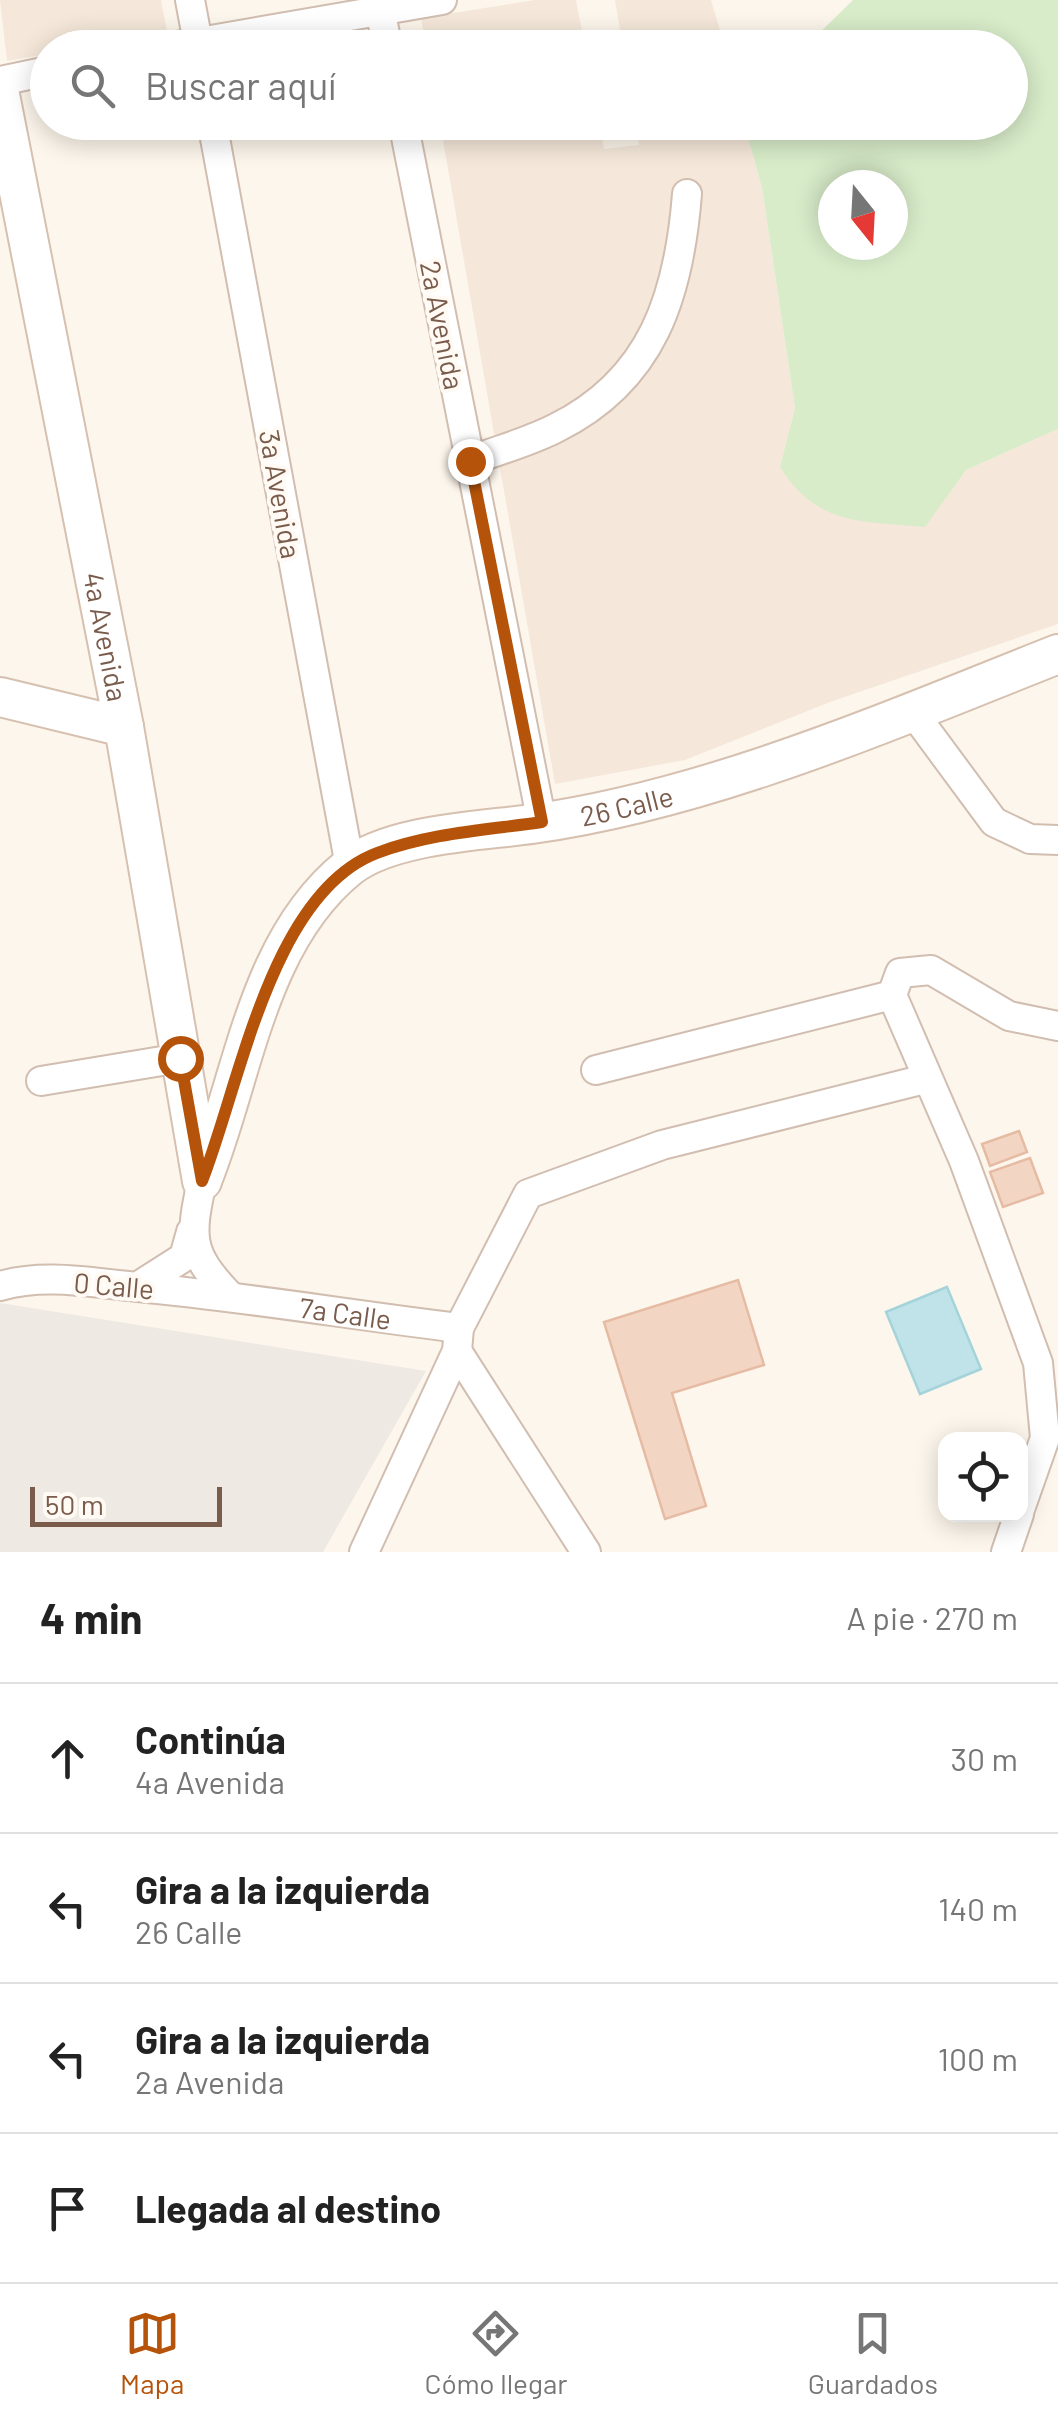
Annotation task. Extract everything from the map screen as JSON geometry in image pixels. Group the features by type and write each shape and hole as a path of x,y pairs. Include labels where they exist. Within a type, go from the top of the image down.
{"street":[{"path":"190,0 195,30"},
{"path":"265,30 380,6 442,0"},
{"path":"0,81 30,75"},
{"name":"4a Avenida","path":"0,95 124,727 202,1181"},
{"name":"3a Avenida","path":"215,140 350,866"},
{"name":"2a Avenida","path":"407,140 542,822"},
{"path":"470,461 555,429 598,403 632,368 662,320 676,281 686,194"},
{"name":"26 Calle","path":"202,1181 226,1122 269,979 300,921 350,866 422,840 542,822 680,792 912,711 1058,654"},
{"path":"0,697 124,727"},
{"path":"912,711 973,799 994,822 1030,840 1058,840"},
{"path":"1028,1488 1045,1438 1038,1364 964,1162 892,995 900,973 931,970 1008,1016 1058,1026"},
{"path":"596,1070 892,995"},
{"path":"41,1082 180,1058"},
{"path":"364,1552 528,1194 662,1145 925,1079"},
{"path":"137,1287 184,1257 202,1181"},
{"path":"191,1232 201,1265 229,1294"},
{"name":"0 Calle","path":"0,1286 50,1278 229,1294"},
{"name":"7a Calle","path":"229,1294 458,1340"},
{"path":"458,1340 586,1552"},
{"path":"1006,1552 1016,1522"}],"shaded area":[{"path":"0,0 161,0 167,30 30,30 30,57 7,61"},
{"path":"535,0 576,0 582,30 423,30 421,18"},
{"path":"615,0 711,0 720,30 620,30"},
{"path":"443,140 602,140 604,149 639,145 638,140 749,140 762,188 795,408 780,467 924,527 966,470 1058,429 1058,624 830,702 685,760 555,784"},
{"path":"0,1303 426,1371 323,1552 0,1552"}],"green space":[{"path":"853,0 1058,0 1058,429 966,470 925,527 842,517 809,500 780,467 795,408 762,188 749,140 1028,140 1028,30 822,30"}],"water":[{"path":"947,1287 981,1369 920,1394 886,1312"}],"building":[{"path":"1019,1131 1027,1152 990,1166 982,1144"},
{"path":"1030,1158 1043,1193 1003,1207 990,1172"},
{"path":"738,1280 764,1365 672,1393 706,1506 665,1519 604,1322"}],"route":[{"path":"180,1058 202,1181 226,1122 269,979 300,921 350,866 422,840 542,822 470,461"}]}
